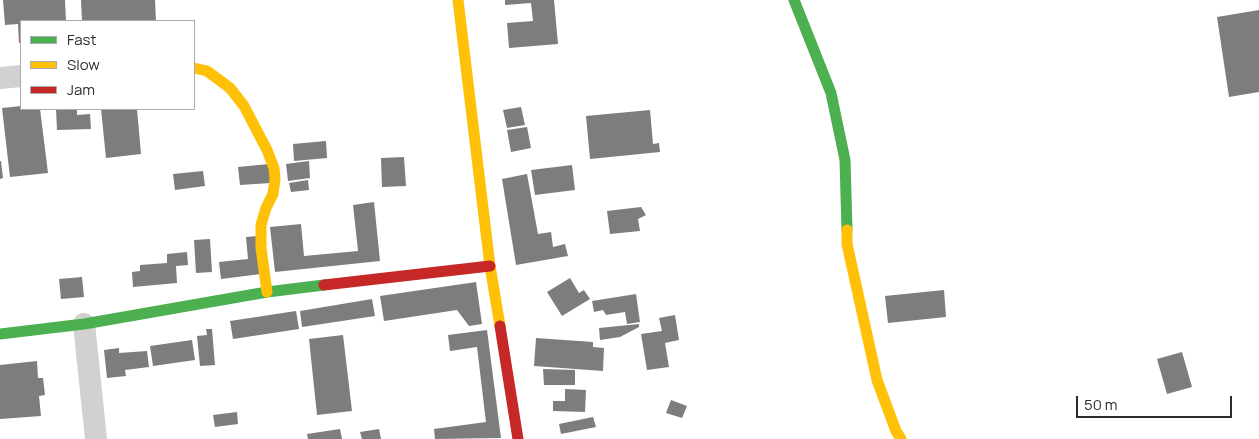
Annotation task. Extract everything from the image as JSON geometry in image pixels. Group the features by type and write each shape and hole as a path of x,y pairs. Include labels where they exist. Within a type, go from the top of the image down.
{"street":[{"path":"458,0 490,266 518,439"},
{"path":"794,0 831,93 845,160 847,244 877,380 896,431 901,439"},
{"path":"195,68 207,71 230,88 244,106 267,150 274,168 273,194 261,225 261,248 267,292"},
{"path":"0,78 20,76"},
{"path":"0,334 84,324 267,292 490,266"},
{"path":"84,324 96,439"}],"building":[{"path":"3,0 65,0 66,20 20,20 20,43 18,24 5,25"},
{"path":"81,0 155,0 156,20 82,20"},
{"path":"505,0 554,0 558,44 509,48 507,23 533,21 531,3 505,5"},
{"path":"1259,10 1259,92 1229,97 1217,17"},
{"path":"20,106 20,110 40,110 48,173 10,177 2,108"},
{"path":"521,107 525,125 507,128 503,110"},
{"path":"56,110 77,110 77,115 90,114 91,129 57,130"},
{"path":"101,110 137,110 141,154 106,158"},
{"path":"650,110 653,144 659,143 660,152 590,159 586,116"},
{"path":"527,127 531,148 511,152 507,130"},
{"path":"326,141 327,158 294,161 293,144"},
{"path":"404,157 406,186 382,187 381,158"},
{"path":"0,161 3,178 0,179"},
{"path":"309,161 310,178 288,181 286,164"},
{"path":"269,164 271,183 240,185 238,167"},
{"path":"572,165 575,190 535,195 531,170"},
{"path":"203,171 205,186 175,190 173,174"},
{"path":"527,174 538,234 551,232 553,247 565,244 568,256 516,265 502,179"},
{"path":"308,180 309,190 291,192 289,183"},
{"path":"374,202 380,261 275,272 270,227 301,224 304,256 358,251 353,205"},
{"path":"641,207 646,215 638,219 640,231 610,234 607,211"},
{"path":"257,236 261,274 221,279 219,262 248,259 246,237"},
{"path":"210,239 212,272 196,273 194,240"},
{"path":"187,252 188,265 176,266 177,283 133,287 132,272 140,271 140,265 167,263 167,254"},
{"path":"82,277 84,297 61,299 59,279"},
{"path":"570,278 579,293 584,290 590,299 562,316 547,292"},
{"path":"476,282 482,324 469,326 457,310 384,321 380,296"},
{"path":"944,290 946,317 888,323 885,296"},
{"path":"636,294 640,322 627,324 625,312 606,315 603,310 594,312 592,301"},
{"path":"372,299 375,316 302,327 300,311"},
{"path":"296,311 299,329 233,339 230,321"},
{"path":"675,315 679,340 665,343 669,367 647,370 641,334 662,331 659,318"},
{"path":"639,324 639,327 620,337 600,340 599,328"},
{"path":"206,329 212,329 215,365 200,366 197,336 207,335"},
{"path":"487,330 501,438 435,439 434,429 486,422 477,347 450,351 448,335"},
{"path":"343,335 352,411 317,415 309,339"},
{"path":"536,338 593,342 593,347 604,348 603,371 534,366"},
{"path":"192,340 195,360 153,366 150,346"},
{"path":"119,348 119,353 147,351 149,367 125,370 126,376 107,378 104,350"},
{"path":"1182,352 1192,387 1167,394 1157,359"},
{"path":"37,361 38,378 43,378 45,395 39,396 41,416 0,419 0,365"},
{"path":"543,369 575,370 575,385 544,385"},
{"path":"565,389 586,390 585,412 553,411 553,401 565,401"},
{"path":"671,400 687,406 682,418 666,413"},
{"path":"237,412 238,424 215,427 213,415"},
{"path":"593,417 596,427 561,434 559,424"},
{"path":"340,429 342,439 308,439 307,434"},
{"path":"379,429 381,439 362,439 360,432"}],"traffic: fast":[{"path":"794,0 831,93 845,160 847,230"},
{"path":"0,334 84,324 267,292 324,285"}],"traffic: slow":[{"path":"458,0 490,266 500,326"},
{"path":"195,68 207,71 230,88 244,106 267,150 274,168 273,194 261,225 261,248 267,292"},
{"path":"847,230 847,244 877,380 896,431 901,439"}],"traffic: jam":[{"path":"324,285 490,266"},
{"path":"500,326 518,439"}]}
